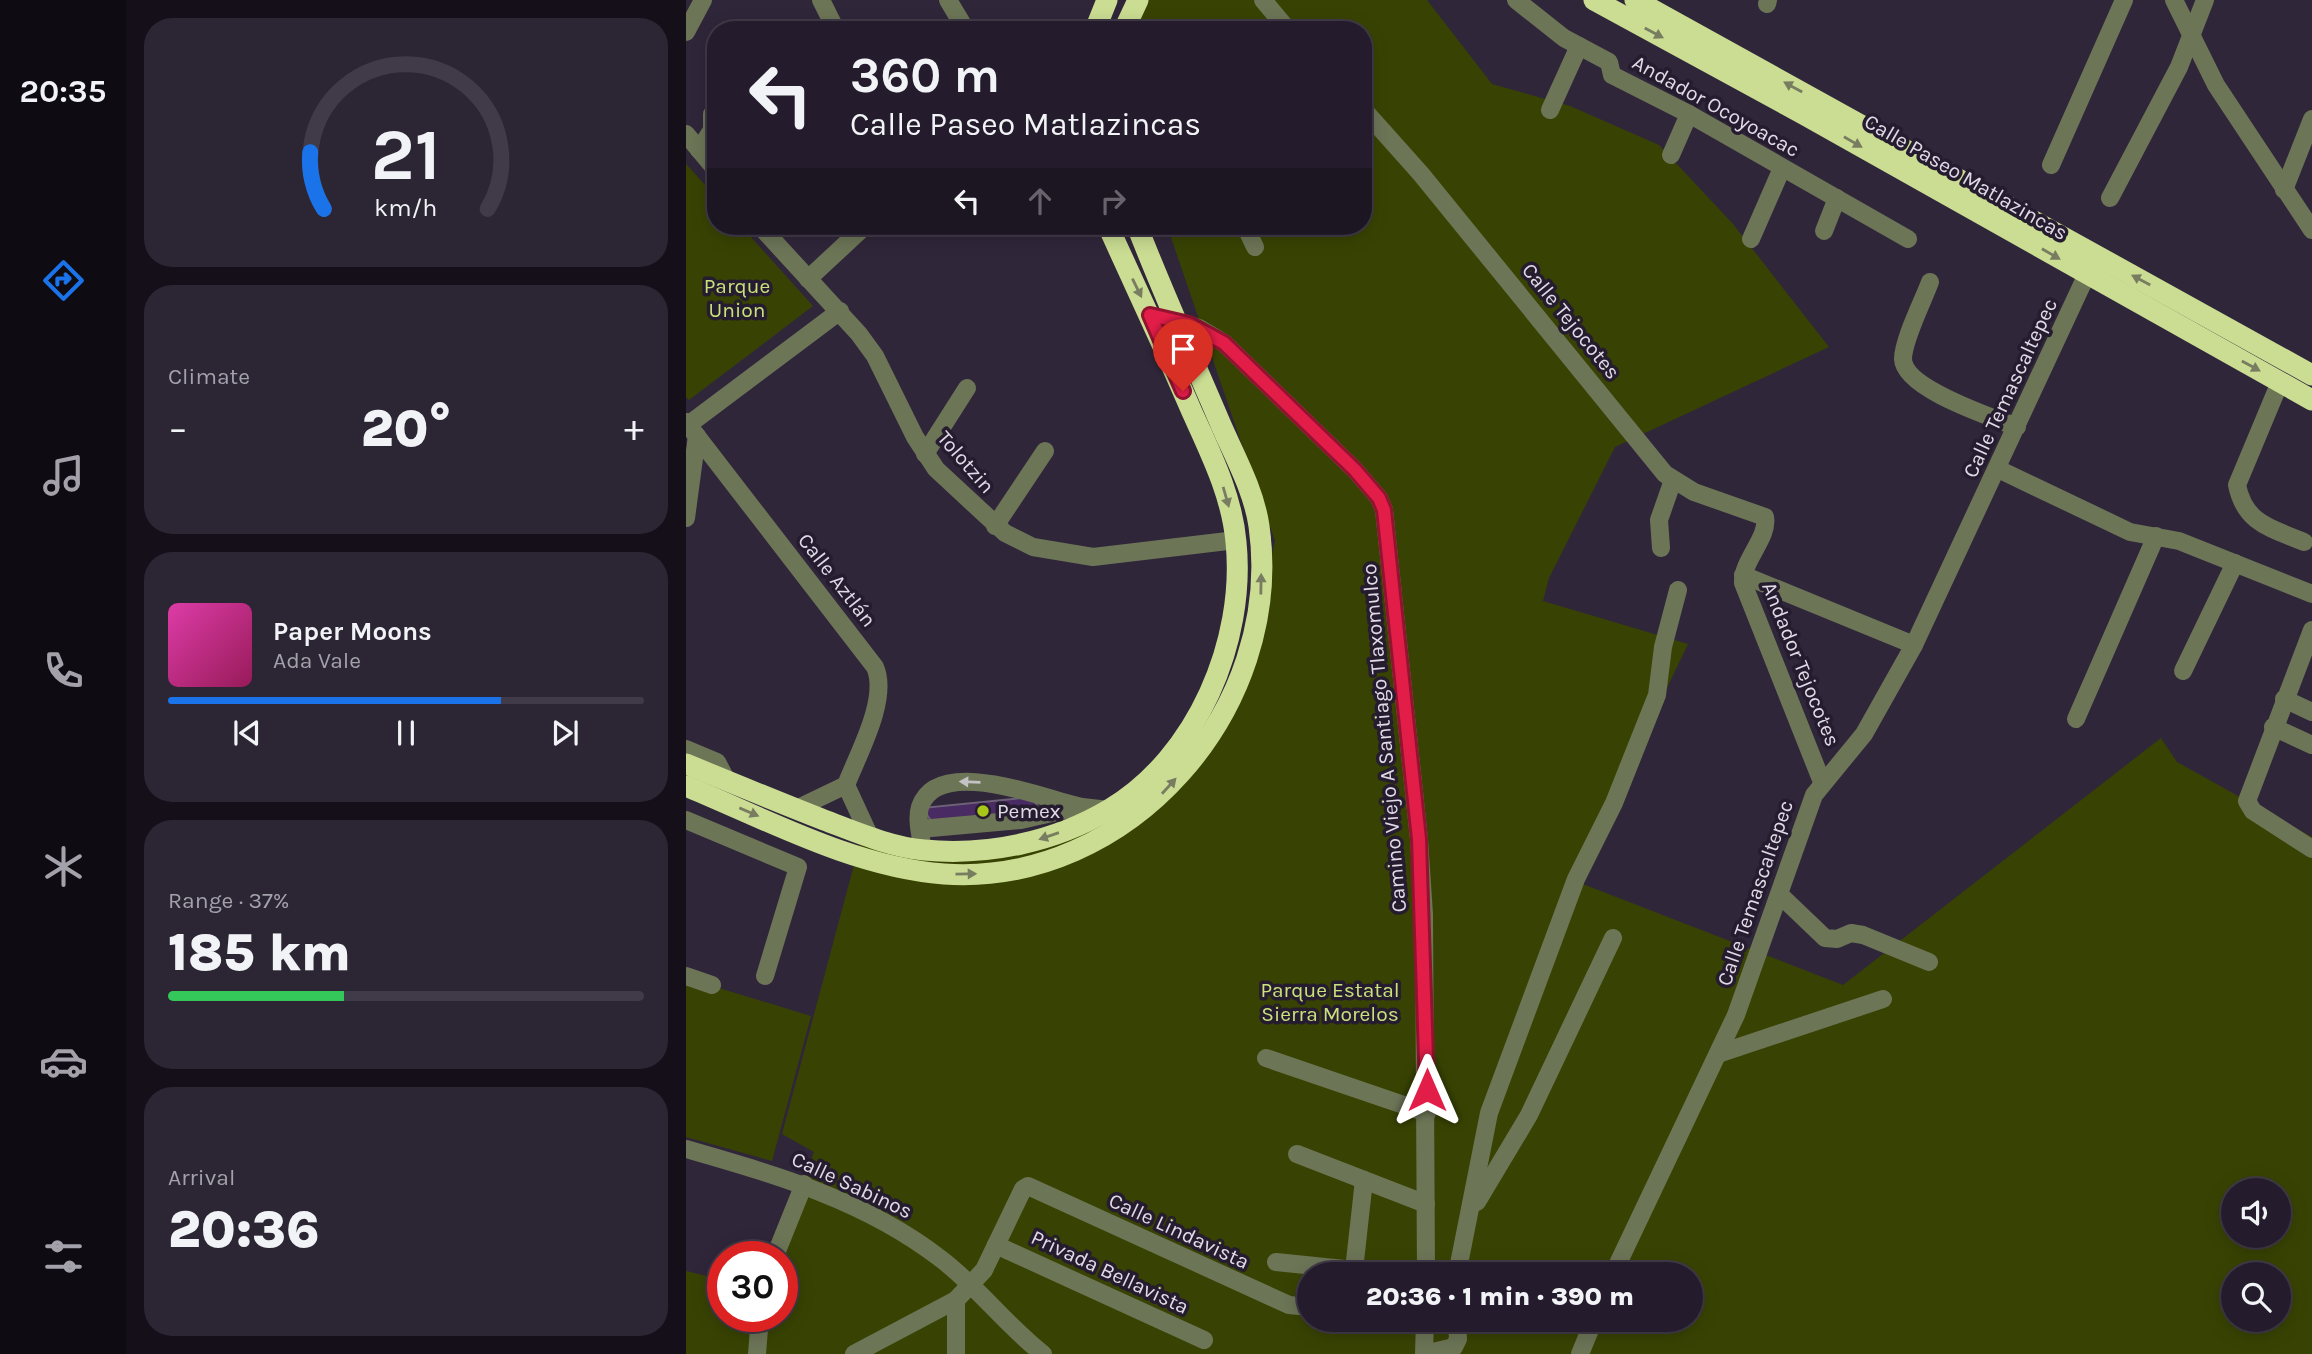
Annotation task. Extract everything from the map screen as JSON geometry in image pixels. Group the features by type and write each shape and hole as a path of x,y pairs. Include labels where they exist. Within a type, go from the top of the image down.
{"highway":[{"path":"1099,21 1107,0"},
{"path":"1128,21 1138,0"},
{"name":"Calle Paseo Matlazincas","path":"1594,0 1805,114 2312,400"},
{"name":"Calle Paseo Matlazincas","path":"1635,0 2312,375"},
{"path":"686,764 870,837 921,840 979,851 1029,842 1109,810 1139,787 1169,755 1212,686 1228,644 1236,606 1236,540 1216,467 1112,235"},
{"path":"686,786 855,855 885,864 946,874 1016,870 1065,856 1097,841 1150,805 1206,740 1232,699 1251,654 1261,593 1261,544 1256,509 1141,235"}],"street":[{"path":"686,32 703,0"},
{"path":"821,0 832,21"},
{"path":"948,0 961,21"},
{"path":"1262,0 1280,21"},
{"name":"Andador Ocoyoacac","path":"1516,0 1549,28 1609,62 1612,75 1689,114 1908,239"},
{"path":"2051,165 2124,0"},
{"path":"2174,0 2216,85 2312,230"},
{"path":"2110,198 2168,91 2192,39 2205,0"},
{"path":"1550,110 1580,46"},
{"path":"1671,155 1689,114"},
{"name":"Calle Tejocotes","path":"1372,118 1439,195 1655,464 1673,480 1695,492 1763,516 1767,519 1765,525"},
{"path":"2284,190 2312,119"},
{"path":"686,134 707,159"},
{"path":"699,150 707,138"},
{"path":"1751,239 1782,168"},
{"path":"1824,230 1837,198"},
{"name":"Tolotzin","path":"768,235 840,311 875,356 925,454 949,483 995,526 1033,547 1093,557 1236,540"},
{"path":"808,279 855,235"},
{"path":"1249,235 1255,247"},
{"name":"Calle Temascaltepec","path":"1618,1262 1750,981 1808,807 1822,782 1864,734 1914,645 2087,274"},
{"path":"1930,282 1905,351 1905,365 1914,379 1930,389 2017,427"},
{"path":"686,517 690,428 840,311"},
{"name":"Camino Viejo A Santiago Tlaxomulco","path":"1150,315 1177,319 1224,343 1355,470 1379,498 1384,510 1419,839 1425,954 1426,1262"},
{"path":"2280,382 2236,485 2240,502 2248,514 2261,523 2304,542"},
{"path":"925,454 967,388"},
{"name":"Calle Aztlán","path":"690,428 875,667 879,677 877,702 846,785"},
{"path":"995,526 1045,451"},
{"path":"1998,469 2130,532 2179,541 2312,594"},
{"path":"1661,548 1659,520 1673,480"},
{"name":"Andador Tejocotes","path":"1765,525 1743,575 1745,591 1822,782"},
{"path":"2076,719 2156,536"},
{"path":"2183,671 2235,563"},
{"path":"1743,575 1914,645"},
{"path":"1459,1262 1483,1135 1498,1086 1576,879 1614,803 1657,695 1663,647 1678,590"},
{"path":"2312,630 2247,798 2253,811 2312,849"},
{"path":"2284,699 2312,712"},
{"path":"2273,727 2312,745"},
{"path":"686,749 717,762 727,781"},
{"path":"1082,807 921,840 919,811 926,798 937,789 959,782 1009,788 1082,807 1109,810"},
{"path":"796,808 846,785 870,837"},
{"path":"686,820 798,867 765,976"},
{"path":"1780,895 1825,938 1837,939 1851,933 1863,935 1929,962"},
{"path":"1469,1215 1529,1115 1613,938"},
{"path":"686,976 712,985"},
{"path":"1718,1054 1883,999"},
{"path":"1266,1058 1427,1113"},
{"name":"Calle Sabinos","path":"686,1149 804,1184 910,1236 971,1286 1009,1326 1043,1354"},
{"path":"1297,1154 1426,1204"},
{"path":"1276,1262 1354,1270 1364,1180"},
{"path":"781,1241 804,1184"},
{"name":"Calle Lindavista","path":"996,1245 1023,1189 1031,1188 1289,1305 1297,1306"},
{"path":"854,1354 956,1300 984,1270 996,1245"},
{"name":"Privada Bellavista","path":"996,1245 1204,1340"},
{"path":"956,1300 956,1354"},
{"path":"757,1354 759,1332"},
{"path":"1425,1332 1424,1354 1454,1347 1458,1342 1458,1332"},
{"path":"1580,1354 1589,1332"}],"green space":[{"name":"Parque Estatal Sierra Morelos","path":"1137,0 1427,0 1492,84 1570,106 1659,145 1733,224 1829,347 1615,447 1549,578 1543,601 1688,644 1575,881 1843,985 2161,738 2177,762 2312,837 2312,1354 686,1354 686,1271 707,1276 707,1332 798,1332 798,1241 777,1241 814,1152 782,1134 862,835 992,853 1170,782 1240,686 1275,541 1170,235 1372,235 1372,21 1134,21"},
{"name":"Parque Union","path":"686,164 707,187 707,235 749,235 813,306 689,400 686,397"},
{"path":"686,978 811,1016 772,1161 686,1137"}],"building":[{"name":"Pemex","path":"1032,797 1043,815 935,826 922,808"}],"place":[{"name":"Pemex","path":"983,811"}],"route":[{"path":"1183,391 1150,315 1177,319 1224,343 1355,470 1379,498 1384,510 1388,523 1419,839 1424,914 1427,1090"}]}
